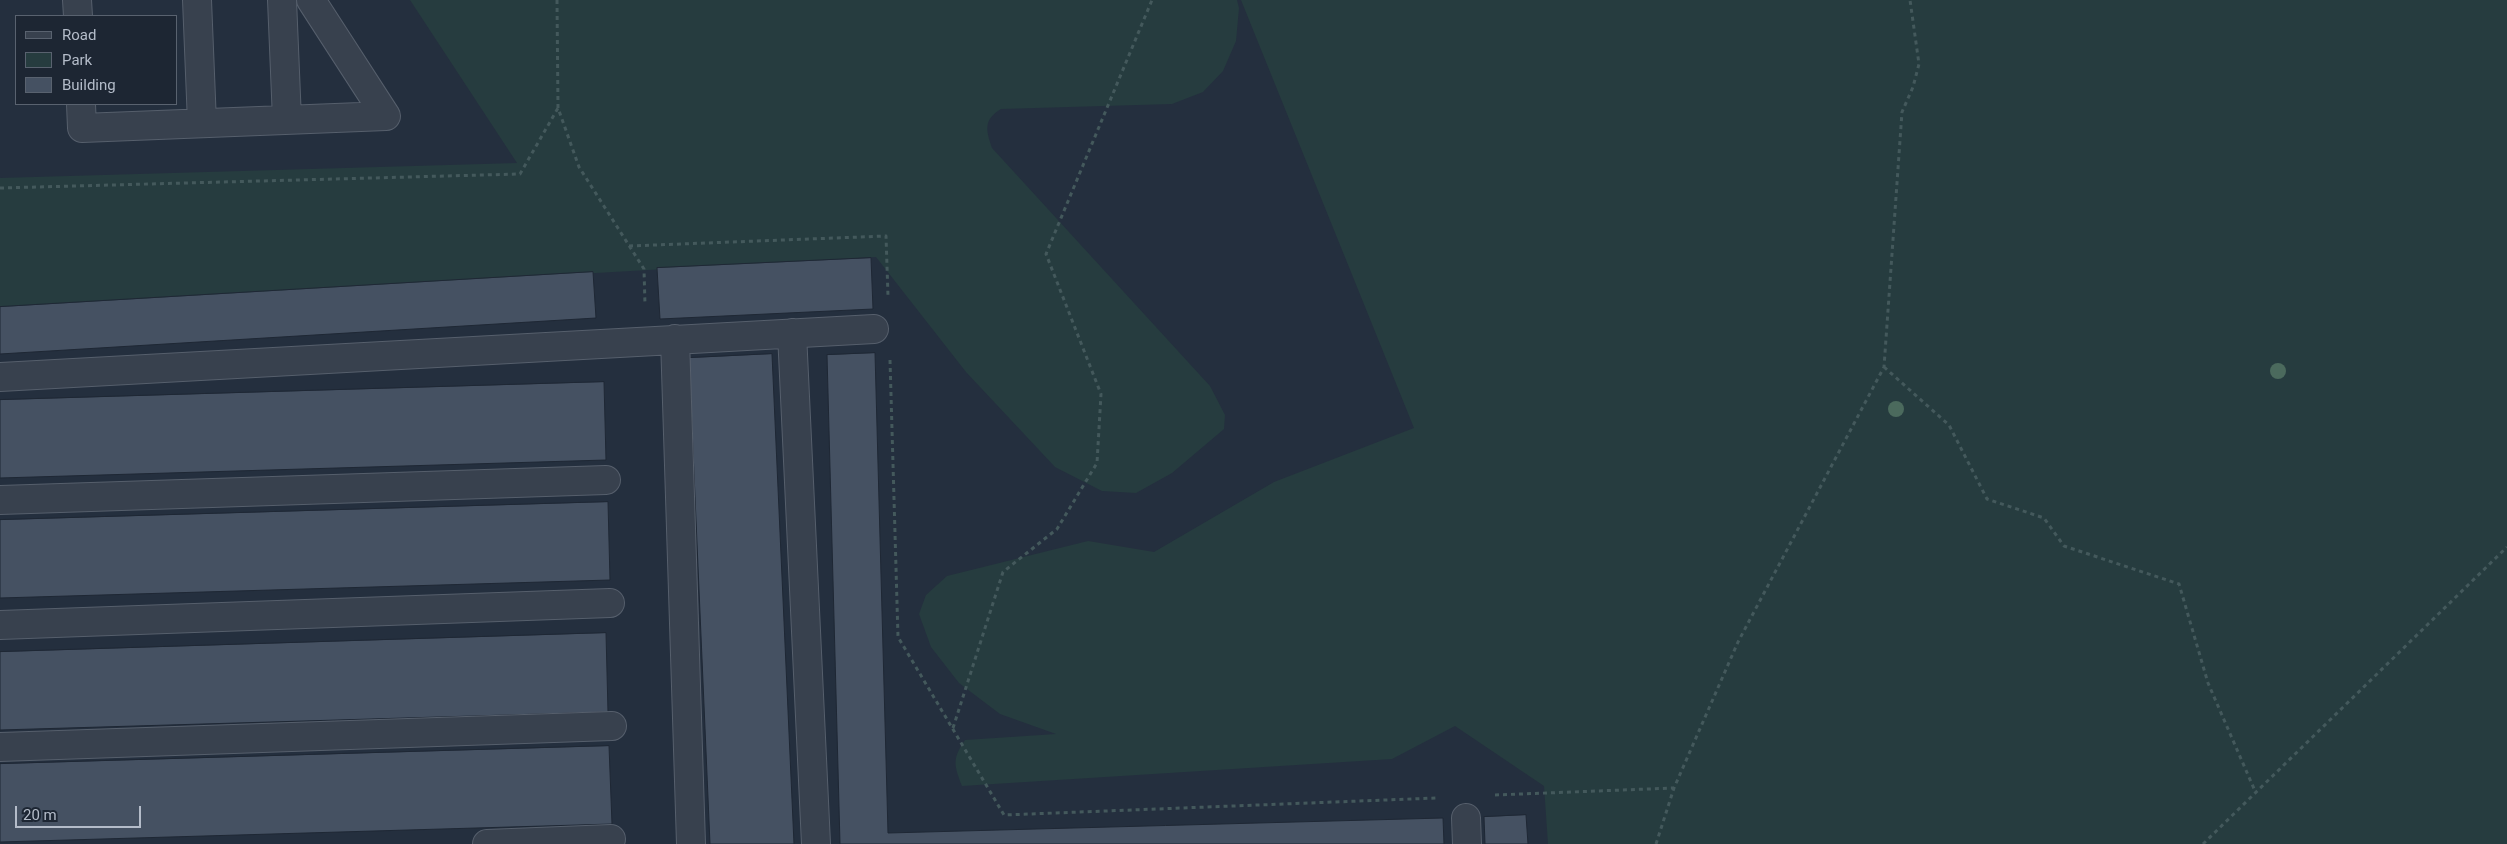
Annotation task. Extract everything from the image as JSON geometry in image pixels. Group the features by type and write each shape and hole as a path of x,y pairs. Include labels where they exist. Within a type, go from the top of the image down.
{"lane":[{"path":"77,0 78,15"},
{"path":"197,0 202,123"},
{"path":"282,0 287,120"},
{"path":"81,105 82,128 386,116 311,0"},
{"path":"0,377 874,328"},
{"path":"792,333 816,844"},
{"path":"675,339 691,844"},
{"path":"0,500 606,480"},
{"path":"0,624 610,603"},
{"path":"0,747 612,726"},
{"path":"487,844 611,839"}],"path":[{"path":"557,0 558,108 579,166 644,269 647,341"},
{"path":"953,729 1003,572 1057,529 1097,463 1101,394 1046,254 1152,0"},
{"path":"1656,844 1674,788 1738,642 1884,367 1902,112 1913,88 1919,64 1910,0"},
{"path":"0,188 520,174 558,108"},
{"path":"629,246 886,236 888,305"},
{"path":"889,354 898,637 1004,815 1438,798"},
{"path":"1884,367 1949,425 1987,499 2044,518 2064,546 2179,584 2208,683 2255,791"},
{"path":"2202,844 2255,791 2297,754 2507,548"},
{"path":"1487,796 1674,788"}],"green space":[{"path":"410,0 1237,0 1239,8 1236,41 1223,71 1203,92 1172,104 1001,109 991,117 987,131 992,148 1210,386 1225,415 1224,429 1172,473 1136,493 1102,491 1055,467 966,372 876,257 0,307 0,178 517,163"},
{"path":"1241,0 2507,0 2507,844 1548,844 1544,786 1455,726 1392,759 962,786 957,773 956,757 965,740 1056,734 1000,714 959,683 931,647 919,614 926,595 947,576 1088,541 1154,552 1274,482 1414,428"}],"building":[{"path":"871,258 873,309 660,319 657,268"},
{"path":"593,272 596,318 0,354 0,307"},
{"path":"875,353 888,833 1443,818 1444,844 840,844 827,355"},
{"path":"772,354 794,844 710,844 689,358"},
{"path":"604,382 606,460 0,478 0,400"},
{"path":"608,502 610,580 0,598 0,520"},
{"path":"606,633 608,712 0,730 0,652"},
{"path":"609,746 612,824 0,842 0,764"},
{"path":"1526,815 1528,844 1485,844 1484,817"}]}
